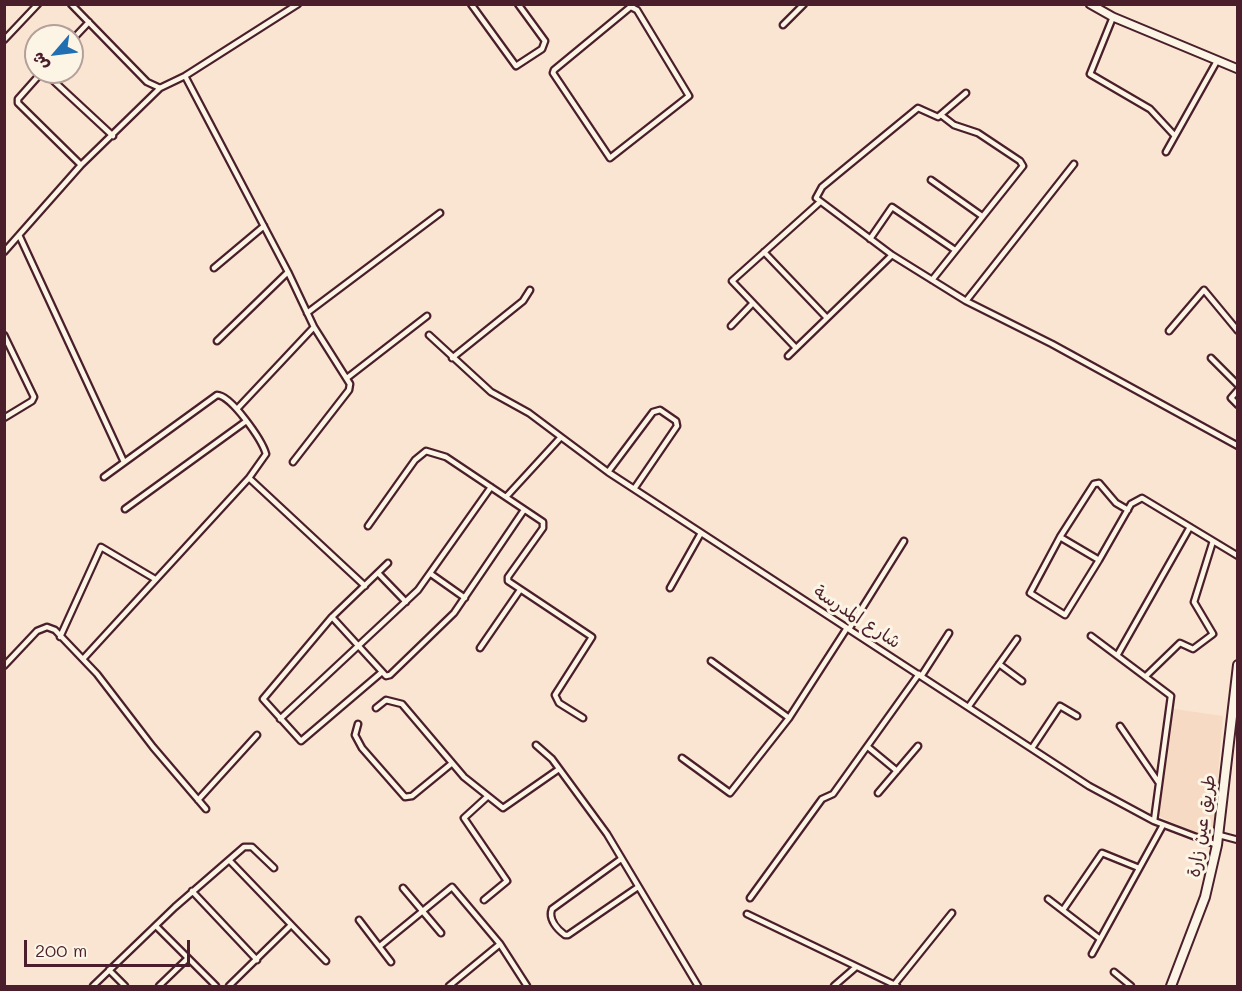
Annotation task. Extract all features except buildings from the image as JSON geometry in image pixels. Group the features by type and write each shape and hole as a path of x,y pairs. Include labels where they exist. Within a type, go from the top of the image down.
{"main road":[{"name":"طريق عين زارة","path":"1171,987 1204,897 1217,845 1234,721 1238,664"}],"street":[{"path":"4,40 38,4"},
{"path":"71,4 147,82 160,88"},
{"path":"76,9 82,4"},
{"path":"4,252 81,165 160,88 186,76 297,4"},
{"path":"471,4 516,66 542,49 545,41 518,4"},
{"path":"783,25 804,4"},
{"path":"1090,4 1113,17 1238,69"},
{"path":"632,6 637,10 689,96 610,158 553,73 632,6"},
{"path":"1113,17 1090,74 1150,109 1175,136"},
{"path":"84,27 89,22"},
{"path":"1166,152 1217,61"},
{"path":"186,76 288,272 314,327 347,378 349,390 293,462"},
{"path":"32,84 18,99 18,103 81,165"},
{"path":"56,84 113,135"},
{"path":"966,93 941,115 934,117 922,108 918,108 902,118 822,187 816,196 820,202 892,255 966,301 1052,344 1238,446"},
{"path":"932,280 1023,163 978,133 954,125 941,115"},
{"path":"966,301 1074,164"},
{"path":"931,180 982,216"},
{"path":"796,348 733,279 820,202"},
{"path":"870,239 893,207 955,250"},
{"path":"307,312 440,213"},
{"path":"214,268 264,226"},
{"path":"19,235 124,462"},
{"path":"764,252 827,318"},
{"path":"788,356 892,255"},
{"path":"217,341 288,272"},
{"path":"452,358 523,301 530,290"},
{"path":"1169,331 1204,290 1238,330"},
{"path":"731,326 753,303"},
{"path":"347,378 427,316"},
{"path":"237,409 314,327"},
{"path":"4,335 34,397 33,400 4,418"},
{"name":"شارع المدرسة","path":"429,335 491,392 529,413 608,472 1089,786 1154,821 1217,845"},
{"path":"1211,358 1238,385"},
{"path":"1238,390 1231,398 1238,405"},
{"path":"83,659 249,478 266,454 237,409 226,397 217,395 104,477"},
{"path":"608,472 653,412 660,410 676,421 677,426 634,489"},
{"path":"126,509 245,422"},
{"path":"506,497 561,437"},
{"path":"368,526 415,460 426,451 446,457 544,524 508,577 511,584 592,637 555,694 559,703 583,718"},
{"path":"249,478 365,586"},
{"path":"1128,510 1116,503 1099,483 1094,484 1060,537 1030,591 1039,599 1067,614 1128,510 1136,500 1142,498 1238,556"},
{"path":"280,719 406,602 431,574 491,487"},
{"path":"332,617 386,676 393,673 444,624 465,598 524,510"},
{"path":"1118,654 1190,527"},
{"path":"670,588 701,533"},
{"path":"1060,537 1099,560"},
{"path":"682,758 730,793 789,718 904,541"},
{"path":"1146,676 1180,643 1193,649 1213,634 1194,602 1213,541"},
{"path":"60,637 101,547 155,579"},
{"path":"382,672 304,740 298,740 264,702 264,695 332,617 388,563"},
{"path":"378,573 406,602"},
{"path":"431,574 465,598"},
{"path":"480,648 520,590"},
{"path":"4,666 42,627 51,628 83,659 206,809"},
{"path":"750,898 822,799 833,795 921,675 948,633"},
{"path":"1090,636 1118,654 1171,696 1154,821"},
{"path":"969,706 1017,639"},
{"path":"711,661 789,718"},
{"path":"999,664 1022,681"},
{"path":"376,708 386,700 402,704 451,764 499,806 507,807 559,769"},
{"path":"1032,748 1060,706 1077,716"},
{"path":"358,724 355,735 362,748 405,797 412,796 451,764"},
{"path":"1120,726 1159,783"},
{"path":"198,800 257,735"},
{"path":"536,745 559,769 621,859 698,987"},
{"path":"868,747 897,771"},
{"path":"878,793 918,747"},
{"path":"484,900 507,881 464,818 487,797"},
{"path":"1092,954 1163,825"},
{"path":"1219,834 1238,840"},
{"path":"93,987 192,891 248,846 274,868"},
{"path":"1063,910 1102,853 1139,868"},
{"path":"621,859 552,909 551,918 554,924 565,935 568,934 638,887"},
{"path":"229,860 326,961"},
{"path":"380,946 452,887 500,944 527,987"},
{"path":"403,888 441,933"},
{"path":"192,891 257,960"},
{"path":"1048,899 1100,939"},
{"path":"747,914 896,986 952,914"},
{"path":"359,920 392,962"},
{"path":"229,987 291,925"},
{"path":"156,926 216,987"},
{"path":"449,987 500,944"},
{"path":"159,987 188,958"},
{"path":"834,987 856,967"},
{"path":"109,970 125,987"},
{"path":"1114,972 1131,987"}],"shaded area":[{"path":"1174,709 1223,716 1213,833 1204,838 1159,816"}]}
